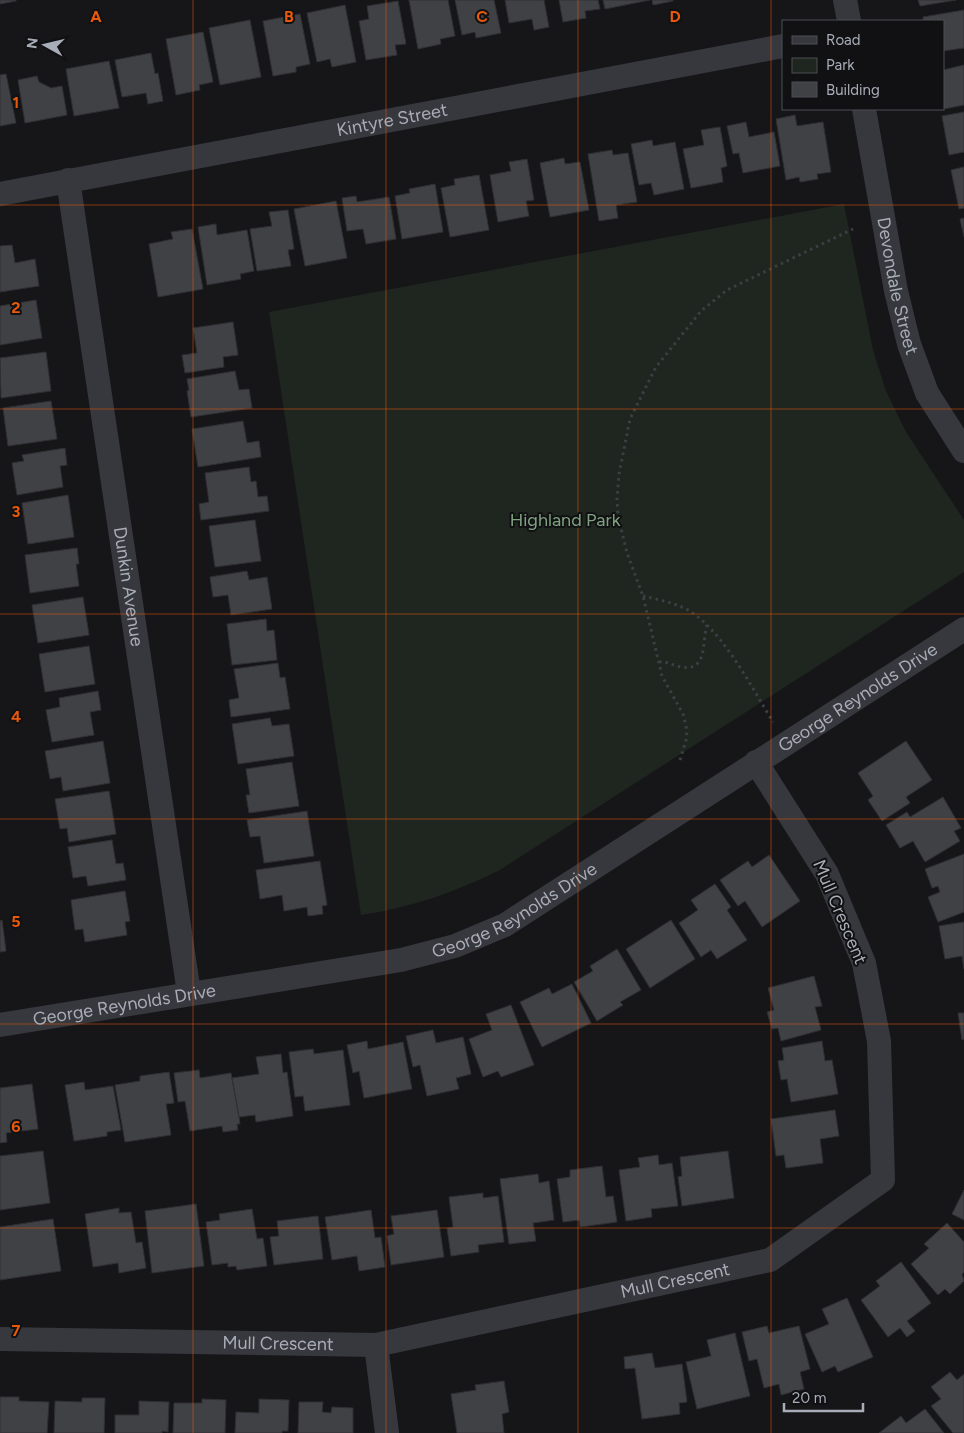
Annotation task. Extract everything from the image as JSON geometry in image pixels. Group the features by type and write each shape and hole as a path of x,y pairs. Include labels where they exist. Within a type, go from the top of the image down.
{"street":[{"path":"845,0 849,20"},
{"name":"Kintyre Street","path":"0,194 782,46"},
{"name":"Devondale Street","path":"864,110 896,291 909,344 927,393 964,451"},
{"name":"Dunkin Avenue","path":"68,180 189,993"},
{"name":"George Reynolds Drive","path":"0,1025 401,960 455,946 504,925 964,629"},
{"name":"Mull Crescent","path":"0,1340 376,1345 770,1260 883,1180 878,1041 864,963 827,874 756,762"},
{"path":"376,1345 387,1433"}],"path":[{"path":"680,760 687,737 686,725 683,714 662,676 643,596 627,553 618,516 616,499 619,474 630,419 656,367 701,310 727,290 853,229"},
{"path":"643,596 684,608 707,625 723,644 786,743"},
{"path":"658,662 665,661 685,668 696,664 703,655 703,640 707,625"}],"green space":[{"name":"Highland Park","path":"844,204 873,350 886,391 906,432 964,520 964,572 500,870 432,898 397,908 361,915 269,312"}],"building":[{"path":"0,0 16,0 16,1 0,4"},
{"path":"409,0 448,0 455,36 440,39 441,44 418,49"},
{"path":"455,0 494,0 501,33 476,38 475,32 462,35"},
{"path":"505,0 544,0 549,27 534,30 532,19 509,23"},
{"path":"559,0 598,0 600,9 585,11 586,18 563,22"},
{"path":"603,0 650,0 605,9"},
{"path":"652,0 673,0 673,1 653,5"},
{"path":"918,0 956,0 920,6"},
{"path":"398,1 406,44 395,45 397,55 366,60 359,21 369,19 367,6"},
{"path":"345,5 356,62 332,67 330,59 317,62 307,13"},
{"path":"964,10 964,48 944,51 944,20 923,20 923,17"},
{"path":"300,14 310,64 296,67 296,72 273,76 263,21"},
{"path":"250,20 261,77 220,85 209,28"},
{"path":"203,32 213,82 199,85 200,90 176,95 166,39"},
{"path":"151,53 155,74 158,73 163,101 148,104 146,93 122,97 115,60"},
{"path":"109,61 119,108 74,116 66,69"},
{"path":"964,65 964,105 944,109 944,70"},
{"path":"6,74 16,123 0,126 0,75"},
{"path":"37,76 39,82 51,88 62,86 67,115 25,123 18,80"},
{"path":"964,112 964,152 949,155 942,116"},
{"path":"795,115 797,126 823,122 831,172 817,174 818,179 800,182 799,177 786,180 776,119"},
{"path":"746,122 749,137 774,132 780,166 743,173 739,153 733,154 727,126"},
{"path":"720,127 727,166 721,168 723,182 691,188 683,149 704,145 701,130"},
{"path":"652,140 653,146 675,142 684,189 654,195 651,183 639,185 631,144"},
{"path":"612,150 613,155 628,153 637,202 616,205 618,218 599,221 588,154"},
{"path":"564,158 565,164 580,162 589,210 550,217 540,163"},
{"path":"527,159 534,200 526,201 529,216 498,222 490,175 511,171 509,162"},
{"path":"964,167 964,208 959,209 951,170"},
{"path":"479,175 489,230 450,237 441,188 455,185 454,179"},
{"path":"435,184 443,232 402,239 395,196 410,193 409,189"},
{"path":"356,196 357,202 389,197 396,239 366,244 363,229 347,231 342,198"},
{"path":"336,201 347,258 305,266 294,209"},
{"path":"288,210 294,249 288,250 291,266 257,271 250,229 272,226 269,212"},
{"path":"964,218 964,237 960,219"},
{"path":"216,224 217,235 247,230 254,271 240,274 241,279 207,285 198,227"},
{"path":"192,229 203,289 158,297 149,244 173,239 171,232"},
{"path":"12,245 15,263 35,259 39,286 0,292 0,246"},
{"path":"36,300 42,338 0,345 0,306"},
{"path":"233,322 238,355 223,357 224,367 185,373 182,355 197,353 193,328"},
{"path":"46,352 51,391 1,398 0,358"},
{"path":"235,371 239,390 249,389 252,408 191,417 187,379"},
{"path":"51,401 57,439 8,446 3,408"},
{"path":"243,421 247,443 259,441 261,457 198,467 192,429"},
{"path":"65,448 67,465 60,466 63,487 17,495 12,463 24,461 22,455"},
{"path":"249,467 251,482 256,481 258,497 267,496 269,511 201,520 199,504 209,502 205,473"},
{"path":"68,495 74,537 28,544 22,503"},
{"path":"255,520 261,561 215,567 209,526"},
{"path":"77,548 79,564 76,564 79,586 30,593 25,555"},
{"path":"247,571 249,580 267,577 272,609 231,615 228,595 213,597 210,577"},
{"path":"83,597 89,635 38,643 32,605"},
{"path":"266,619 267,631 274,630 277,660 232,665 227,624"},
{"path":"89,646 95,684 45,692 39,654"},
{"path":"278,663 280,678 285,677 290,709 231,717 229,700 239,698 234,669"},
{"path":"98,691 101,710 90,712 94,735 52,742 46,710 60,707 59,698"},
{"path":"270,718 272,726 289,724 294,756 238,764 232,724"},
{"path":"103,741 110,783 63,791 61,777 50,779 45,751"},
{"path":"906,741 932,780 906,797 910,803 882,821 868,800 873,796 858,773"},
{"path":"292,762 299,806 249,813 246,795 250,795 246,769"},
{"path":"109,791 116,834 69,842 67,828 60,829 55,799"},
{"path":"943,797 961,828 954,831 960,841 925,862 913,841 900,848 886,825 907,812 910,817"},
{"path":"307,811 314,856 264,863 260,836 250,837 247,820"},
{"path":"112,840 116,864 123,863 126,880 88,886 86,876 73,878 68,847"},
{"path":"964,854 964,912 938,922 928,897 940,892 938,886 932,888 925,869"},
{"path":"769,855 800,901 762,927 745,901 738,906 720,880 748,861 752,867"},
{"path":"320,861 327,905 322,906 323,914 308,916 307,907 284,911 282,895 260,899 256,870"},
{"path":"715,884 731,907 727,910 747,940 717,959 711,950 701,957 679,923 698,910 691,900"},
{"path":"125,891 130,921 125,922 127,935 85,942 83,929 75,930 71,900"},
{"path":"2,920 6,951 0,952 0,921"},
{"path":"671,920 695,959 650,988 626,949"},
{"path":"964,922 964,969 962,956 945,959 939,926"},
{"path":"617,949 641,990 620,1002 623,1005 597,1021 574,982 593,971 590,966"},
{"path":"814,976 822,1006 815,1007 821,1030 781,1041 778,1028 772,1029 767,1012 774,1010 768,988"},
{"path":"572,984 591,1023 542,1047 520,1002 549,988 552,994"},
{"path":"511,1005 534,1065 501,1077 498,1071 483,1077 469,1039 492,1030 486,1014"},
{"path":"958,1013 964,1013 964,1039 962,1040"},
{"path":"433,1030 436,1043 463,1037 471,1074 456,1078 459,1089 427,1096 420,1065 413,1067 406,1036"},
{"path":"367,1041 368,1049 403,1042 412,1089 364,1098 359,1071 353,1073 347,1045"},
{"path":"822,1041 825,1061 832,1060 838,1094 791,1102 787,1079 781,1080 778,1061 784,1060 782,1048"},
{"path":"313,1049 314,1054 343,1050 350,1105 305,1111 303,1096 295,1097 289,1052"},
{"path":"281,1054 283,1073 287,1072 293,1116 256,1122 255,1115 239,1117 232,1078 259,1074 256,1057"},
{"path":"199,1070 200,1078 231,1073 240,1124 237,1124 238,1130 223,1132 222,1126 190,1131 185,1101 178,1102 174,1073"},
{"path":"169,1072 174,1103 166,1104 171,1135 125,1142 115,1085 140,1081 140,1076"},
{"path":"84,1082 85,1090 113,1086 121,1130 107,1132 107,1136 74,1141 65,1085"},
{"path":"32,1084 38,1129 6,1133 7,1142 0,1143 0,1088"},
{"path":"835,1110 839,1136 820,1139 823,1163 786,1168 784,1155 776,1156 771,1119"},
{"path":"43,1151 50,1203 0,1210 0,1156"},
{"path":"728,1151 734,1198 682,1206 678,1177 682,1176 680,1157"},
{"path":"658,1155 659,1165 672,1163 678,1206 651,1209 652,1217 626,1221 619,1170 640,1167 638,1158"},
{"path":"602,1166 606,1197 613,1196 617,1222 580,1227 579,1220 563,1222 557,1179 570,1177 570,1170"},
{"path":"538,1174 539,1183 549,1181 554,1220 533,1223 536,1241 509,1244 500,1179"},
{"path":"964,1190 964,1220 952,1214"},
{"path":"483,1193 483,1198 498,1196 504,1242 478,1245 479,1252 451,1256 447,1228 453,1227 449,1197"},
{"path":"196,1204 204,1266 152,1273 145,1211"},
{"path":"119,1208 119,1213 131,1212 136,1243 142,1242 146,1268 119,1273 118,1263 93,1267 85,1214"},
{"path":"252,1209 257,1239 263,1238 267,1266 237,1270 236,1266 228,1267 228,1263 212,1265 206,1222 220,1220 219,1214"},
{"path":"371,1210 375,1238 381,1237 385,1267 359,1271 357,1256 332,1260 325,1217"},
{"path":"437,1210 444,1257 391,1265 387,1236 394,1234 391,1216"},
{"path":"318,1216 323,1259 274,1265 270,1237 279,1236 277,1221"},
{"path":"53,1219 61,1271 0,1280 0,1227"},
{"path":"947,1223 964,1242 964,1272 962,1274 964,1281 950,1294 945,1289 938,1295 911,1264 929,1248 924,1244"},
{"path":"901,1262 931,1303 907,1321 915,1331 907,1337 900,1328 888,1337 861,1300 880,1286 876,1281"},
{"path":"847,1298 873,1357 838,1372 835,1366 822,1372 805,1334 829,1324 822,1309"},
{"path":"767,1326 769,1333 799,1326 810,1369 800,1372 804,1389 781,1395 779,1384 764,1388 757,1359 749,1361 742,1332"},
{"path":"735,1333 750,1396 697,1409 686,1362 711,1356 707,1340"},
{"path":"652,1353 655,1368 682,1364 687,1402 679,1403 680,1414 642,1419 635,1368 625,1369 624,1357"},
{"path":"950,1372 957,1380 964,1374 964,1433 953,1433 931,1406 941,1399 931,1387"},
{"path":"504,1381 509,1412 502,1414 504,1433 457,1433 451,1394 476,1390 475,1385"},
{"path":"0,1397 19,1397 19,1401 49,1402 47,1433 0,1433"},
{"path":"82,1398 105,1398 104,1433 54,1433 55,1401 82,1402"},
{"path":"202,1399 226,1400 225,1433 173,1433 174,1403 202,1403"},
{"path":"259,1399 289,1400 288,1431 282,1431 282,1433 235,1433 236,1412 259,1413"},
{"path":"139,1401 169,1402 168,1432 115,1433 115,1415 139,1415"},
{"path":"299,1402 323,1402 322,1412 331,1413 332,1407 353,1408 353,1433 298,1433"},
{"path":"925,1409 944,1433 879,1433 901,1416 906,1423"}]}
